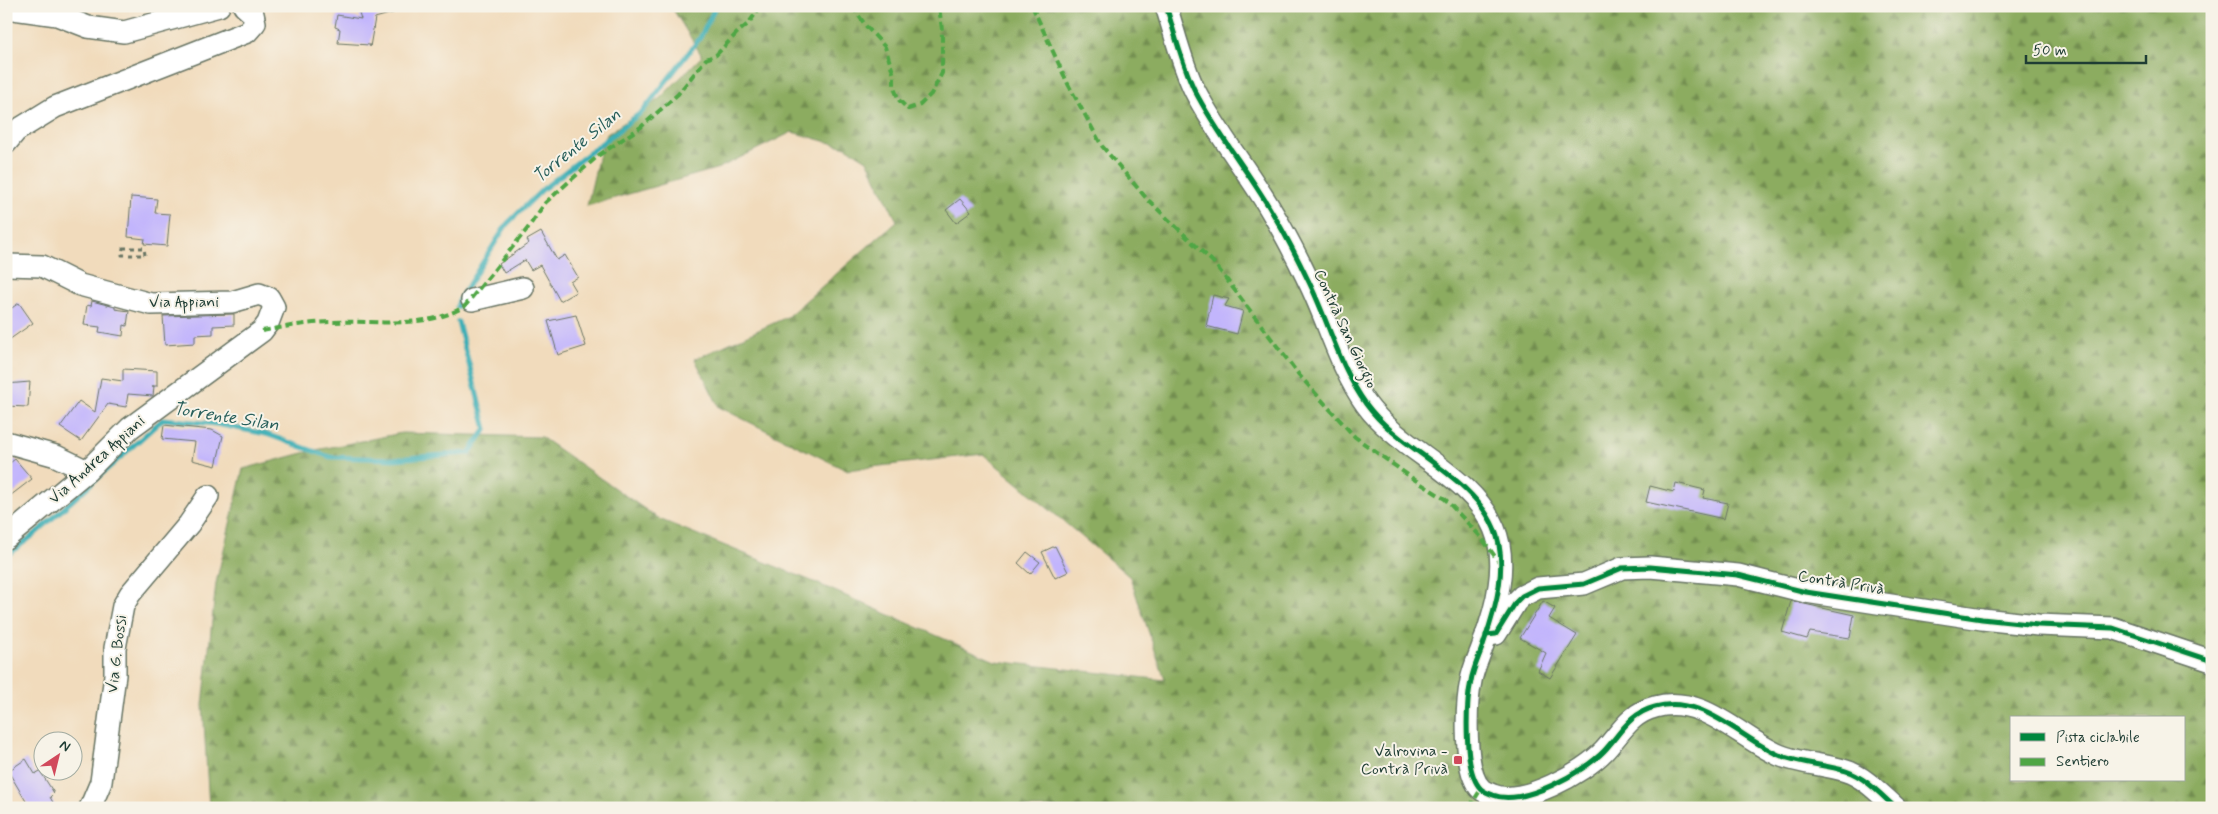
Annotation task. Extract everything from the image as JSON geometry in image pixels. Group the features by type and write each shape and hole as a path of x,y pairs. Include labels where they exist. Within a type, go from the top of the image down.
{"street":[{"path":"6,8 57,15 88,27 124,32 219,6"},
{"path":"6,143 16,131 55,107 247,32 255,23 253,14 244,6"},
{"name":"Contrà San Giorgio","path":"1166,6 1192,86 1206,113 1268,206 1309,280 1348,370 1366,403 1384,424 1459,484 1488,516 1500,547 1500,564 1497,592 1486,636 1470,681 1467,722 1468,754 1474,776 1481,789 1498,797 1520,797 1543,789 1597,757 1626,724 1641,711 1673,704 1700,710 1726,722 1780,756 1849,772 1868,784 1896,808"},
{"name":"Via Appiani","path":"6,265 42,266 80,285 151,304 232,302 259,294 269,298 274,307 262,332"},
{"path":"472,300 523,288"},
{"name":"Via Andrea Appiani","path":"6,538 87,471 130,428 262,332"},
{"path":"6,442 56,456 87,471"},
{"name":"Via G. Bossi","path":"90,808 101,782 115,675 115,648 123,606 130,594 189,524 208,496"},
{"name":"Contrà Privà","path":"1486,636 1496,634 1516,602 1538,588 1584,584 1622,568 1650,567 1738,575 1806,592 1982,619 2038,626 2113,628 2212,661"}],"path":[{"path":"122,248 144,248 145,256 122,255 122,248"}],"green space":[{"path":"671,6 2212,6 2212,808 209,808 203,705 216,583 243,469 311,451 402,433 541,437 659,519 814,582 995,661 1165,680 1130,577 983,454 846,470 719,407 695,359 787,317 897,221 867,160 846,147 792,132 719,168 587,206 599,155 607,134 659,99 702,56"}],"building":[{"path":"357,6 403,6 403,10 375,18 370,47 370,45 338,43 340,29 335,27 337,15 361,19"},
{"path":"131,197 157,199 155,213 170,214 167,246 144,244 145,239 128,237"},
{"path":"960,199 971,212 956,223 946,210"},
{"path":"541,232 557,260 565,255 578,277 570,282 576,292 560,301 540,265 531,270 525,260 504,273 499,264 529,243 527,240"},
{"path":"1213,295 1229,299 1225,306 1243,311 1237,334 1206,326"},
{"path":"92,301 115,307 115,309 129,311 127,326 124,325 123,336 99,332 100,327 84,325 87,305 91,306"},
{"path":"19,303 33,323 6,342 6,312"},
{"path":"234,314 234,325 213,326 213,334 195,335 195,343 165,345 163,316"},
{"path":"576,315 586,346 558,355 548,321"},
{"path":"123,369 157,371 157,386 154,386 153,396 128,394 126,407 108,404 81,441 60,427 79,401 95,412 101,378 123,381"},
{"path":"30,382 28,407 6,406 6,384"},
{"path":"164,425 212,430 223,436 216,466 192,460 195,442 162,439"},
{"path":"15,459 32,479 6,499 6,466"},
{"path":"1676,483 1705,490 1703,498 1728,503 1724,519 1646,502 1650,486 1674,492"},
{"path":"1055,546 1068,572 1055,578 1042,552"},
{"path":"1027,552 1040,562 1030,574 1018,563"},
{"path":"1543,601 1555,608 1549,618 1577,635 1550,678 1538,671 1546,653 1520,638"},
{"path":"1791,601 1854,615 1850,638 1810,632 1807,639 1782,632"},
{"path":"26,759 32,769 32,782 47,782 54,793 50,797 56,808 30,808 8,771"}],"waterway":[{"name":"Torrente Silan","path":"457,307 459,300 507,224 543,189 643,111 700,38 716,6"},
{"name":"Torrente Silan","path":"6,556 35,534 163,419 216,424 266,434 330,457 394,459 469,453 486,429 458,322"}],"marked path":[{"path":"262,331 325,322 418,321 450,313 465,306 528,228 545,203 599,155 641,127 678,94 706,59 716,55 748,24 761,6"},
{"path":"852,6 866,26 885,47 894,75 894,88 899,100 908,109 920,105 931,94 942,73 942,30 939,6"},
{"path":"1032,6 1068,84 1102,146 1147,199 1214,263 1299,375 1355,437 1445,499 1481,537 1499,562"},
{"path":"1469,808 1481,789"}],"cycle path":[{"path":"1166,6 1190,81 1212,121 1260,192 1299,261 1341,359 1357,390 1380,421 1469,492 1483,509 1494,528 1500,556 1499,585 1493,615 1472,676 1467,721 1471,768 1475,780 1481,789 1493,795 1505,797 1536,792 1552,785 1595,759 1626,725 1639,714 1655,707 1672,704 1688,706 1720,719 1779,755 1846,771 1860,777 1896,808"},
{"path":"1486,635 1496,634 1516,602 1522,596 1538,588 1584,584 1622,568 1650,567 1738,575 1806,592 1982,619 2038,625 2113,628 2212,661"}],"place":[{"name":"Valrovina - Contrà Privà","path":"1458,760"}]}
